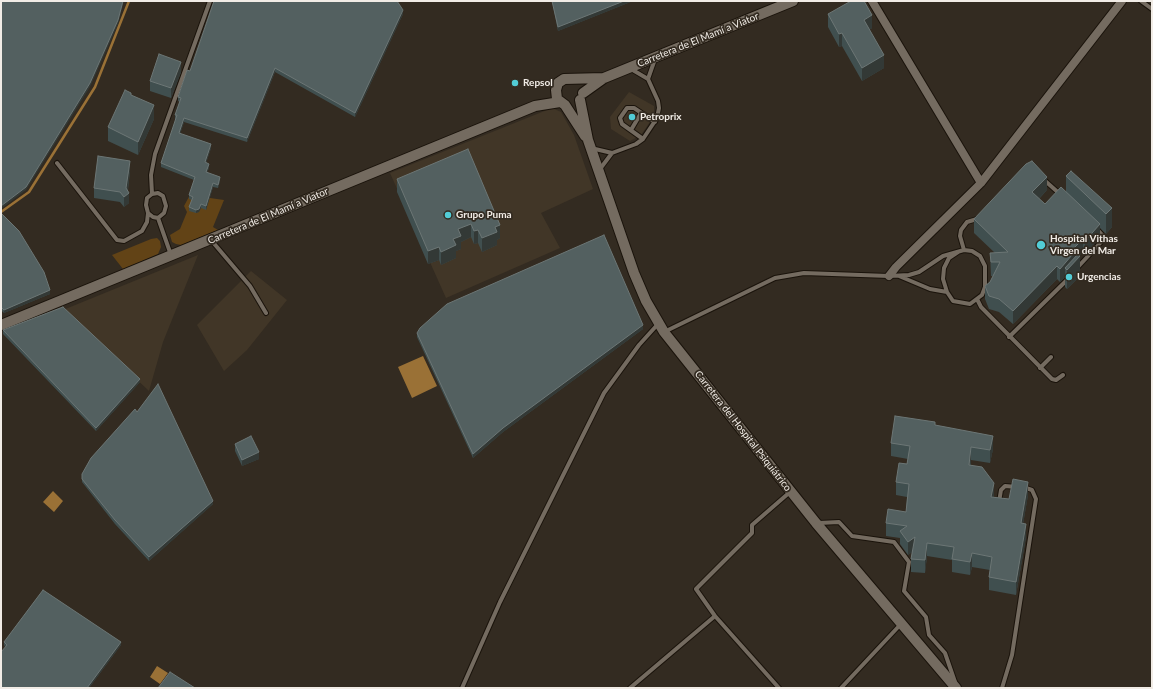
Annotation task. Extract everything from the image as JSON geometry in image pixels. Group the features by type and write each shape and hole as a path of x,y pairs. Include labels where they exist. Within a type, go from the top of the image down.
{"street":[{"name":"Carretera de El Mamí a Viator","path":"604,78 793,1"},
{"path":"872,1 981,183"},
{"path":"893,275 896,267 981,183 1122,1"},
{"path":"589,144 556,95 556,90 558,83 564,79 604,78"},
{"path":"535,106 562,103 574,104 604,78"},
{"path":"574,79 581,85 589,144"},
{"path":"535,106 556,90"},
{"name":"Carretera de El Mamí a Viator","path":"1,325 535,106"},
{"name":"Carretera del Hospital Psiquiátrico","path":"589,144 634,273 646,301 661,328 790,492 900,625 956,688"}],"lane":[{"path":"152,194 151,175 155,154 210,1"},
{"path":"1141,1 1152,9"},
{"path":"648,79 656,57"},
{"path":"599,171 612,153 636,144 643,139 655,122 659,108 648,79 629,68"},
{"path":"643,139 622,124 620,118 627,108 634,108 655,122"},
{"path":"631,130 641,113"},
{"path":"589,144 612,153"},
{"path":"57,163 117,240 124,241 142,231 147,222 147,198 152,194 158,193 163,196 166,206 164,213 158,218"},
{"path":"1037,173 1066,200"},
{"path":"148,213 153,217 158,218"},
{"path":"158,218 171,256"},
{"path":"964,250 960,236 961,230 967,222 979,218"},
{"path":"1075,271 1104,237 1090,222"},
{"path":"211,239 250,286 257,301 266,313"},
{"path":"462,688 500,602 604,394 639,345 661,328 775,278 804,273 909,275 919,272 943,256 964,250 972,251 980,256 985,266 985,287 982,295 970,304 953,301 947,292 942,279 944,268 949,258 958,252"},
{"path":"893,275 930,290 947,292"},
{"path":"1009,337 1070,276"},
{"path":"977,299 980,307 1052,379 1056,380 1062,375"},
{"path":"1040,368 1051,357"},
{"path":"998,504 1001,490 1005,486 1032,490 1036,499 1012,655 1002,688"},
{"path":"779,688 715,616 696,589 752,533 752,525 790,492"},
{"path":"816,523 839,522 852,536 894,542 909,562 904,591 926,617 929,635 945,653 956,688"},
{"path":"630,688 715,616"},
{"path":"841,688 900,625"}],"shaded area":[{"name":"Petroprix","path":"629,92 654,106 654,116 641,135 630,141 611,129 610,117"},
{"path":"552,108 561,112 574,135 593,189 541,213 560,248 446,298 390,173"},
{"path":"192,191 210,198 224,200 213,227 218,230 181,245 176,244 172,242 170,235 180,229 187,212 184,206"},
{"path":"157,238 160,241 161,247 158,254 123,269 112,255 151,239"},
{"path":"198,255 163,342 149,391 63,310"},
{"path":"251,271 287,300 247,350 224,371 197,325"},
{"path":"423,356 437,386 412,398 398,367"},
{"path":"53,491 63,501 54,512 43,502"},
{"path":"157,666 168,673 160,684 150,677"}],"building":[{"path":"1,1 123,1 118,20 90,83 26,187 1,206"},
{"path":"214,1 397,1 403,10 355,113 275,68 247,138 184,118 179,133 211,144 205,162 209,164 206,172 220,177 218,185 213,183 206,206 201,204 199,209 196,210 189,207 193,197 189,195 195,177 161,163 177,115 175,115 181,98 178,97 187,70 190,71"},
{"path":"552,1 624,1 558,27"},
{"path":"851,1 864,1 872,15 864,20 884,55 862,68 842,33 839,34 828,14"},
{"path":"159,54 181,62 171,88 150,81"},
{"path":"125,90 131,93 131,95 154,105 138,142 108,127"},
{"name":"Grupo Puma","path":"468,149 500,225 495,227 497,232 482,238 478,230 474,231 471,224 458,229 461,236 453,239 456,245 441,252 439,247 428,251 397,179"},
{"path":"98,156 130,161 126,188 129,193 124,197 120,192 94,188"},
{"name":"Hospital Vithas Virgen del Mar","path":"1032,161 1047,177 1032,192 1045,204 1061,187 1100,224 1085,241 1083,239 1070,252 1072,255 1060,269 1057,266 1013,311 999,299 989,296 985,286 990,282 1000,262 991,262 990,253 1008,252 974,219 1026,164"},
{"path":"1071,171 1112,208 1106,214 1066,176"},
{"path":"1,213 19,231 44,272 50,290 4,310 1,307"},
{"path":"604,235 643,325 503,428 473,454 417,333 420,328 447,304"},
{"path":"1078,254 1080,256 1067,270 1065,268"},
{"path":"63,307 140,379 96,428 3,330"},
{"path":"158,384 213,501 149,557 115,520 82,479 82,474 91,458 135,409 137,412"},
{"path":"895,416 935,422 935,425 993,436 990,450 971,447 969,465 982,467 994,483 991,497 1009,499 1013,479 1028,482 1021,523 1026,524 1016,582 989,577 992,557 972,553 970,562 952,559 954,547 927,543 925,560 911,559 915,537 908,542 900,531 907,526 886,523 888,509 906,512 909,484 896,482 899,463 907,464 910,446 891,443"},
{"path":"251,436 259,452 242,460 235,444"},
{"path":"43,590 121,642 87,688 1,688 1,652 7,645 4,642"},
{"path":"170,672 195,688 158,688"}],"waterway":[{"path":"1,212 29,192 95,87 129,1"}],"place":[{"name":"Repsol","path":"515,83"},
{"name":"Petroprix","path":"632,117"},
{"name":"Grupo Puma","path":"448,215"},
{"name":"Hospital Vithas Virgen del Mar","path":"1041,245"},
{"name":"Urgencias","path":"1069,277"}]}
